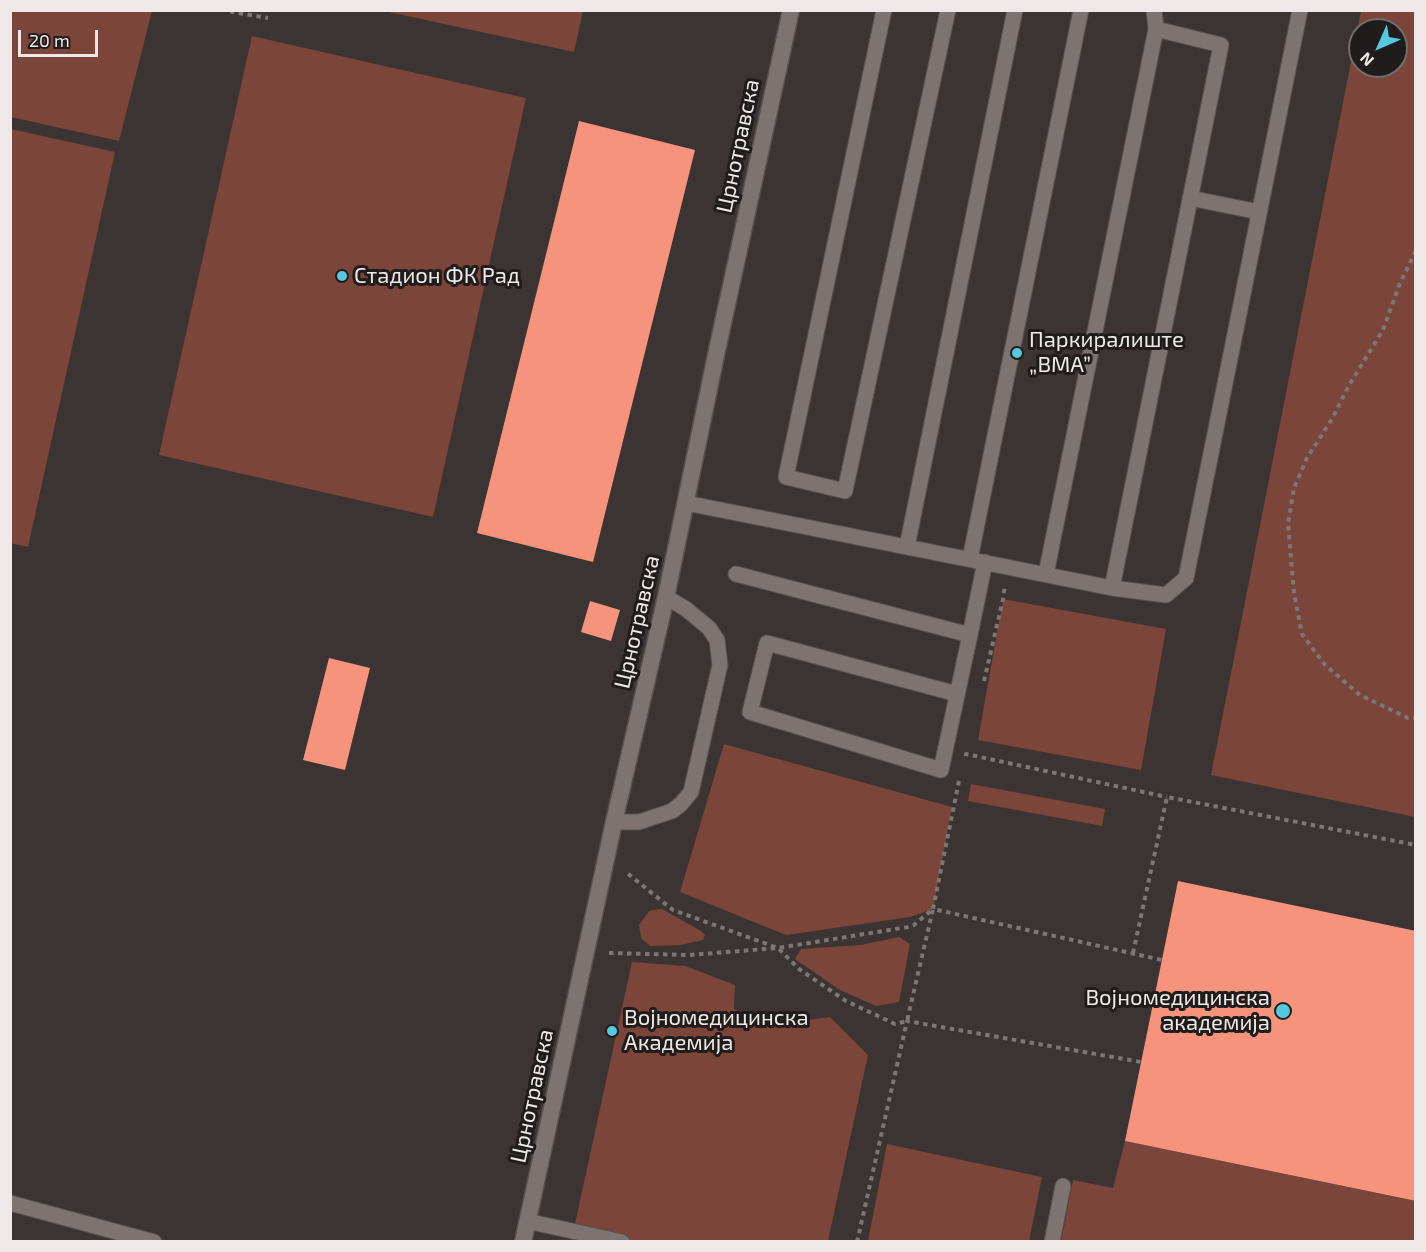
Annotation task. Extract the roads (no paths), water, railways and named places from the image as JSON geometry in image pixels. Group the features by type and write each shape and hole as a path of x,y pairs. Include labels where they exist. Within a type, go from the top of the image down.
{"main road":[{"name":"Црнотравска","path":"523,1242 614,822 666,597 791,10"}],"lane":[{"path":"884,10 786,477 845,491 948,10"},
{"path":"907,548 1015,10"},
{"path":"957,694 767,643 750,712 941,770 970,635 977,561 1081,10"},
{"path":"1046,574 1156,29 1154,10"},
{"path":"686,503 1112,588 1166,595 1186,578 1300,10"},
{"path":"1112,588 1221,45 1156,29"},
{"path":"1190,198 1259,212"},
{"path":"736,574 970,635"},
{"path":"614,822 639,822 672,811 691,792 694,780 720,665 717,640 709,628 686,609 666,597"},
{"path":"1052,1242 1063,1186"},
{"path":"10,1203 154,1242"},
{"path":"527,1221 622,1242"}],"place":[{"name":"Стадион ФК Рад","path":"342,276"},
{"name":"Паркиралиште „ВМА”","path":"1017,353"},
{"name":"Војномедицинска академија","path":"1283,1011"},
{"name":"Војномедицинска Академија","path":"612,1031"}]}
